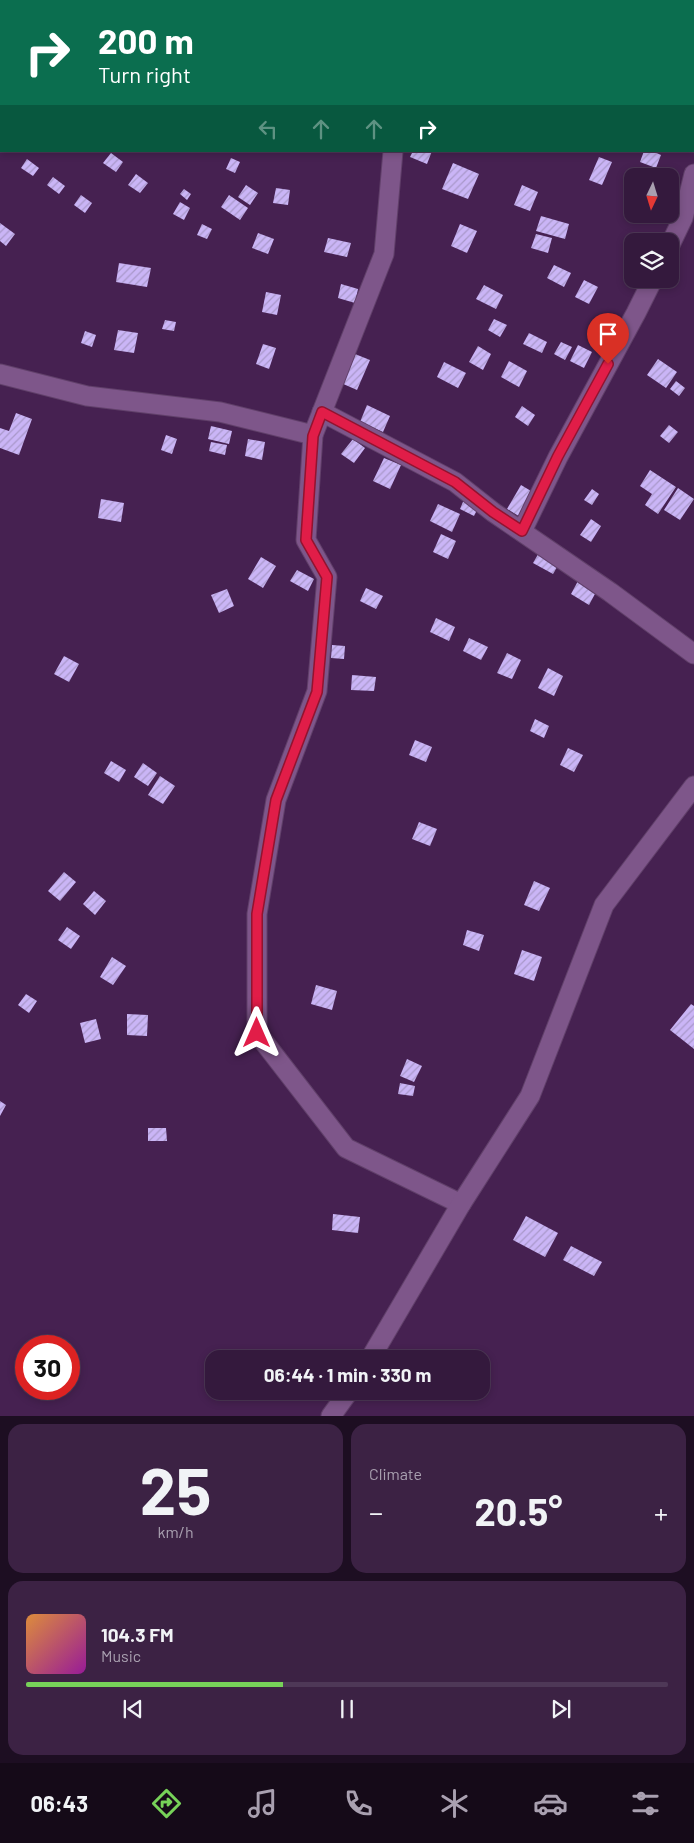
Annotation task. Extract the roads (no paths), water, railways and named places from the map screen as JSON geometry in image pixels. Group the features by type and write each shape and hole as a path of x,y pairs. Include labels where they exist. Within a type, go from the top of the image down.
{"street":[{"path":"393,152 384,254 313,436 306,540 327,577 317,692 276,800 257,914 257,1033 346,1148 461,1204"},
{"path":"676,233 683,218 694,174"},
{"path":"522,531 558,456 648,288"},
{"path":"0,374 87,396 220,412 313,436"},
{"path":"322,412 455,482 493,512 610,592 694,654"},
{"path":"375,1350 461,1204 530,1096 604,904 694,786"},
{"path":"331,1416 343,1400"}]}
